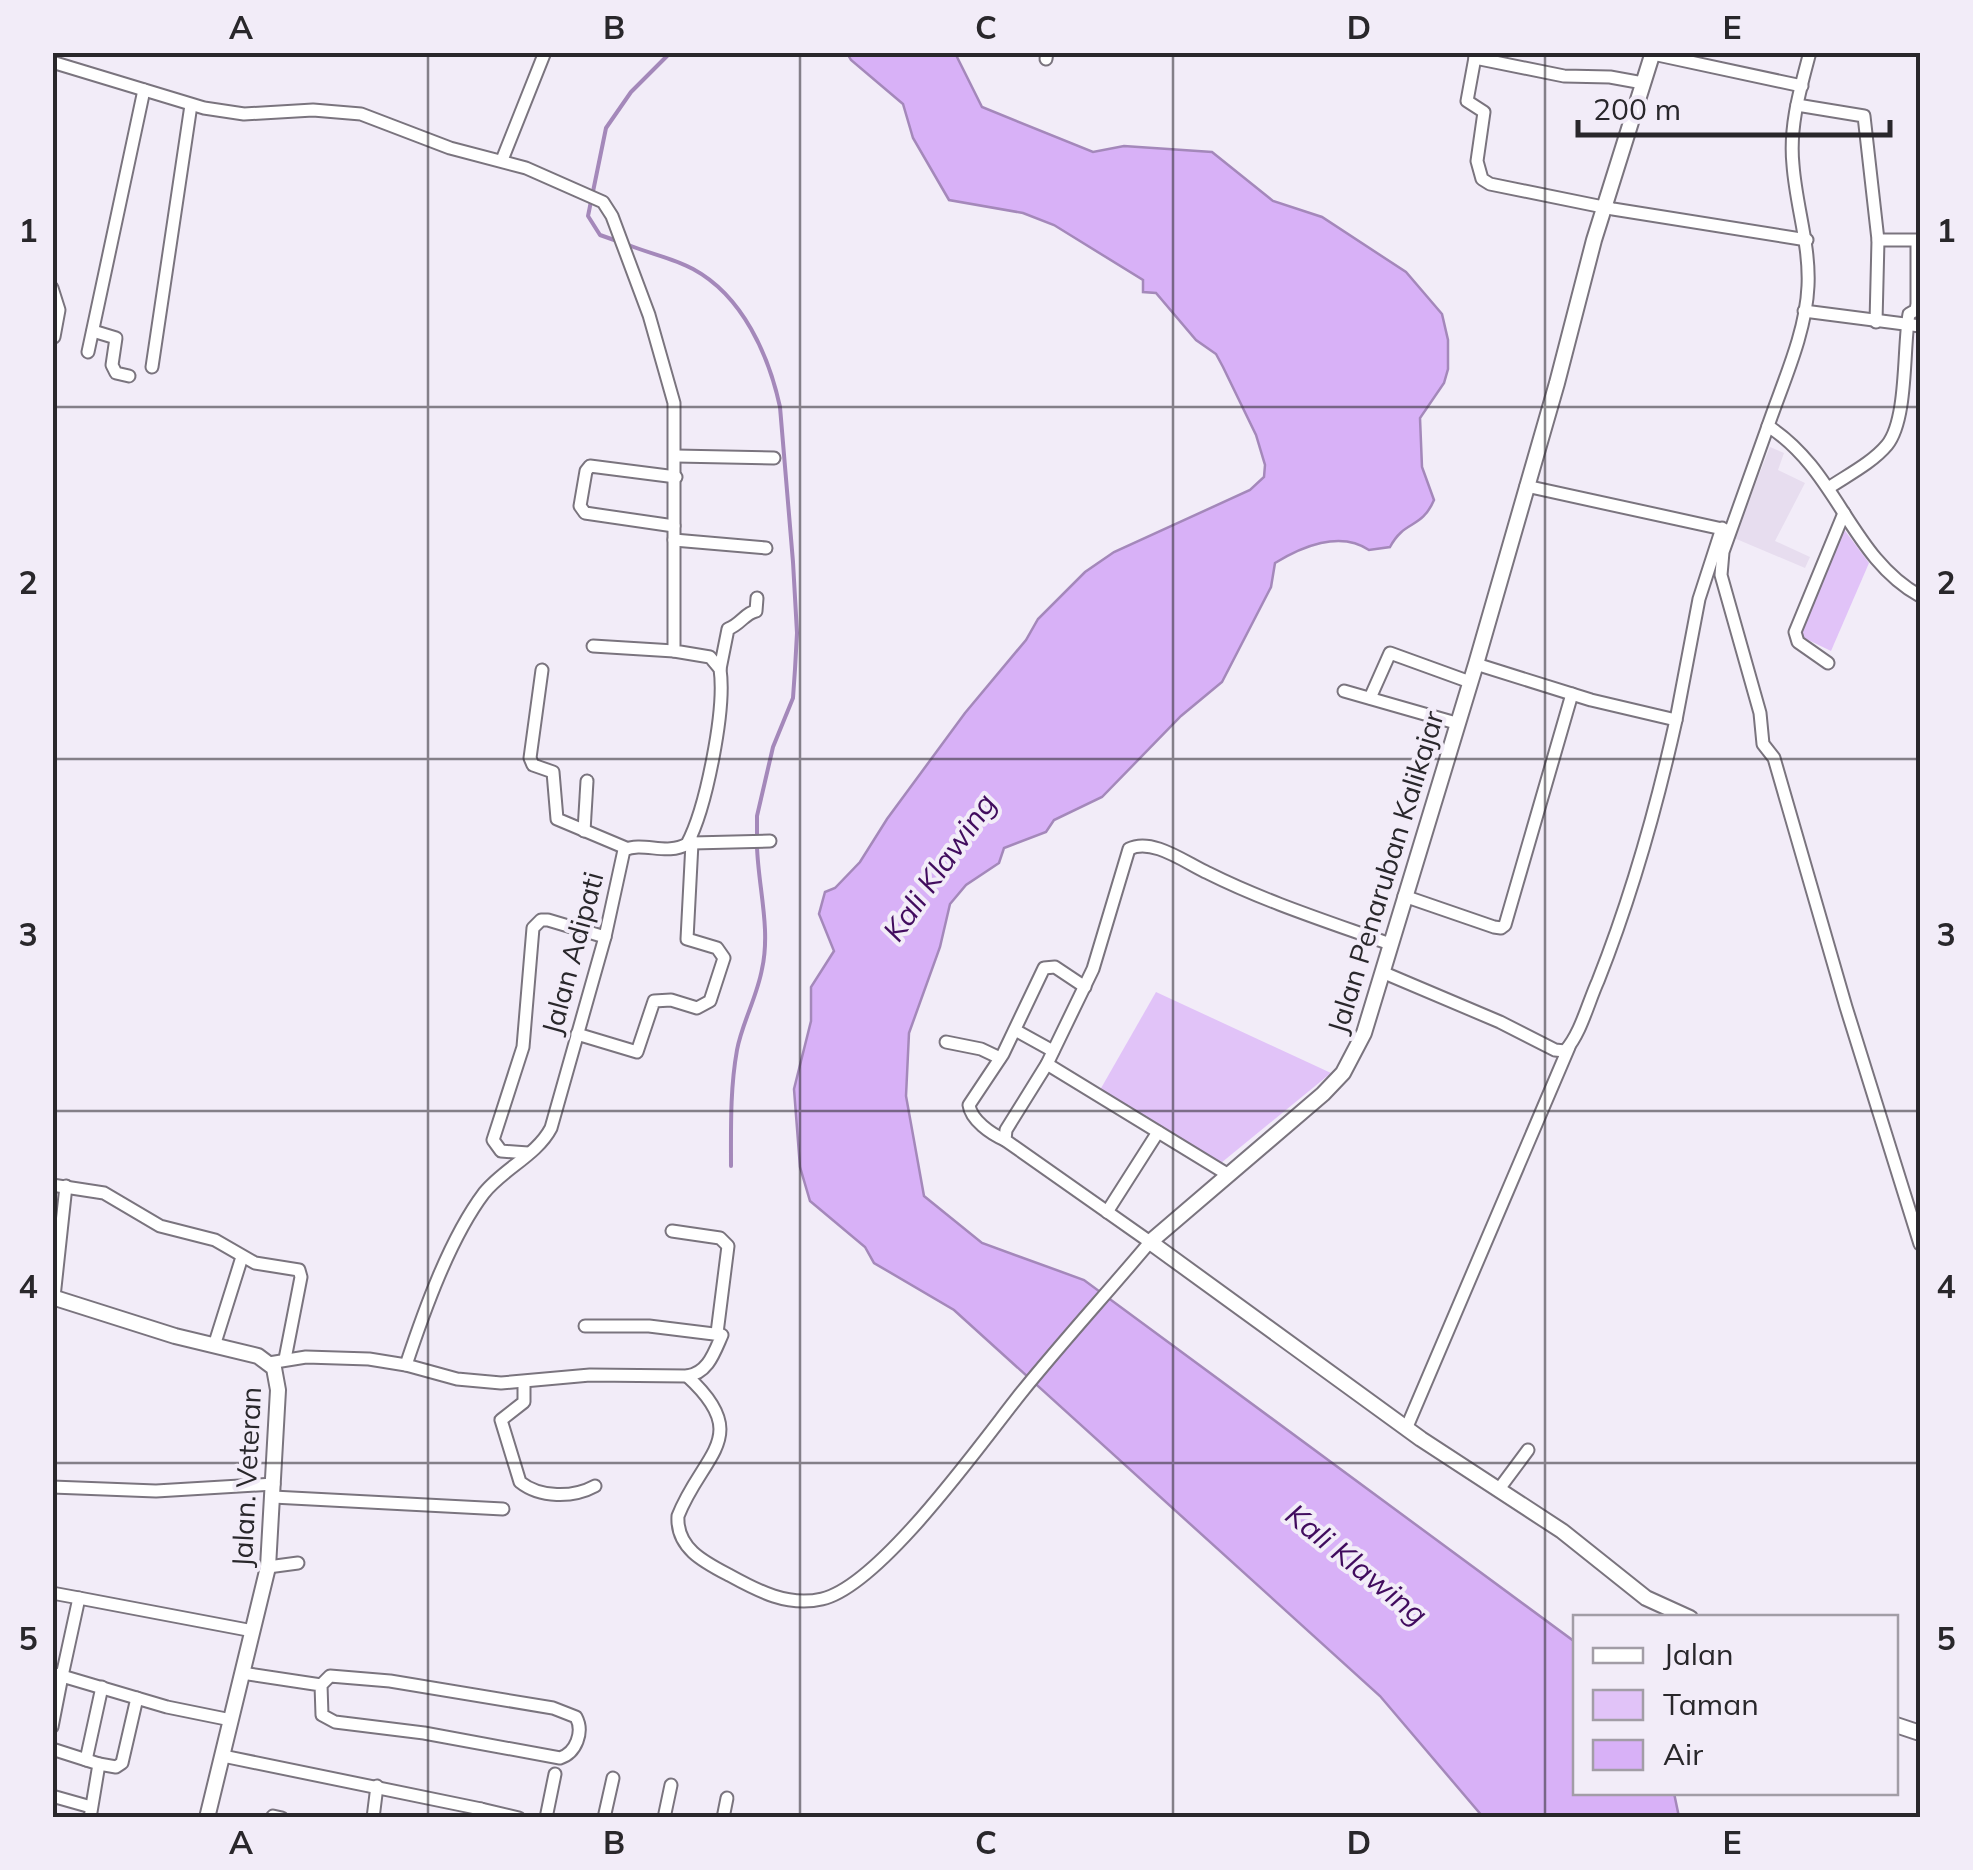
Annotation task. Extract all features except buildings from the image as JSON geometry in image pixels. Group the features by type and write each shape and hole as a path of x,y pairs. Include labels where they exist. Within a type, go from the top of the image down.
{"street":[{"path":"502,160 545,52"},
{"path":"1406,1429 1629,900 1658,802 1700,599 1768,426 1804,311 1808,292 1792,145 1810,52"},
{"path":"1653,53 1802,86"},
{"name":"Jalan Penaruban Kalikajar","path":"1150,1242 1343,1073 1364,1033 1476,664 1594,240 1653,53"},
{"path":"1642,83 1564,76 1476,55 1467,101 1484,112 1477,161 1482,179 1490,184 1606,207 1804,240"},
{"path":"52,62 190,105 244,114 346,110 450,148 502,160 580,190 606,206 650,315 674,403 674,651"},
{"path":"88,352 144,90"},
{"path":"152,367 190,105"},
{"path":"1797,105 1864,116 1878,240 1876,322"},
{"path":"1830,488 1888,445 1904,383 1914,326 1909,314 1917,304 1917,240 1878,240"},
{"path":"52,288 59,310 54,337"},
{"path":"1804,311 1914,326"},
{"path":"93,331 116,338 112,368 129,376"},
{"path":"1768,426 1800,451 1830,488 1879,563 1920,596"},
{"path":"676,456 774,458"},
{"path":"676,477 588,467 580,506 585,513 766,548"},
{"path":"1526,486 1727,530"},
{"path":"1828,664 1798,642 1795,632 1844,512"},
{"path":"1727,530 1721,576 1764,728 1764,744 1774,758 1920,1244"},
{"path":"577,1034 637,1052 654,1001 671,1000 697,1008 710,1001 724,958 716,948 686,939 691,840 714,748 720,669 728,628 739,626 742,618 756,612 757,598"},
{"path":"593,646 710,657 720,669"},
{"path":"1370,698 1390,653 1470,682"},
{"path":"1476,664 1572,694 1676,720"},
{"path":"542,670 533,720 531,762 552,772 557,819 626,848"},
{"path":"1344,690 1456,723"},
{"path":"1404,896 1494,927 1505,924 1572,694"},
{"path":"584,831 587,782"},
{"name":"Jalan Adipati","path":"406,1364 452,1250 473,1209 492,1183 544,1140 551,1128 626,848 676,850 691,840 770,841"},
{"path":"1005,1140 1006,1130 1046,1064 1085,987 1126,855 1133,846 1160,850 1229,884 1390,944"},
{"path":"528,1153 501,1151 494,1140 523,1047 533,928 541,920 548,920 605,937"},
{"path":"1085,987 1055,967 1044,968 1000,1058 968,1109 992,1133 1150,1242 1406,1429 1562,1531 1646,1598 1683,1615"},
{"path":"1382,972 1555,1050 1560,1052 1569,1047"},
{"path":"1015,1030 1053,1051"},
{"path":"946,1042 1000,1058"},
{"path":"1046,1064 1227,1174"},
{"path":"1107,1212 1158,1132"},
{"path":"52,1186 104,1192 160,1226 215,1240 255,1263 294,1268 301,1274 285,1359"},
{"path":"53,1297 66,1186"},
{"path":"672,1231 720,1238 728,1246 718,1333"},
{"path":"687,1376 713,1402 721,1426 718,1445 678,1516 683,1542 700,1558 763,1593 802,1602 823,1599 842,1592 885,1556 1150,1242"},
{"path":"214,1346 242,1257"},
{"name":"Jalan. Veteran","path":"53,1297 214,1346 250,1353 269,1363 276,1374 268,1568 208,1818"},
{"path":"269,1363 333,1357 406,1364 457,1378 524,1383 590,1375 687,1376 706,1368 722,1336 649,1326 584,1326"},
{"path":"524,1383 524,1402 501,1420 520,1482 537,1492 555,1494 583,1492 594,1486"},
{"path":"1499,1489 1528,1450"},
{"path":"52,1486 274,1491 504,1509"},
{"path":"268,1568 298,1562"},
{"path":"52,1593 253,1631"},
{"path":"52,1726 57,1674 79,1598"},
{"path":"242,1673 321,1685"},
{"path":"57,1674 136,1698 231,1720"},
{"path":"328,1676 345,1676 552,1708 576,1717 579,1734 572,1750 560,1758 328,1720 322,1715 321,1685 328,1676"},
{"path":"86,1760 102,1687"},
{"path":"52,1749 99,1764 122,1764 136,1698"},
{"path":"222,1756 377,1786 479,1813 520,1818"},
{"path":"52,1796 90,1812 99,1764"},
{"path":"546,1818 555,1774"},
{"path":"604,1818 614,1778"},
{"path":"664,1818 671,1785"},
{"path":"373,1818 377,1786"},
{"path":"723,1818 728,1798"}],"shaded area":[{"path":"1770,447 1784,453 1778,470 1805,483 1775,541 1810,557 1805,568 1734,538"}],"green space":[{"path":"1843,528 1869,563 1831,651 1798,635"},
{"path":"1156,992 1331,1073 1221,1163 1100,1090"}],"water":[{"name":"Kali Klawing","path":"847,53 955,53 982,107 1093,152 1124,146 1212,152 1273,201 1322,217 1406,272 1442,314 1448,340 1448,369 1444,383 1420,418 1422,467 1434,500 1429,509 1401,532 1390,547 1369,550 1346,541 1333,541 1297,551 1275,563 1271,587 1222,682 1181,716 1102,797 1054,820 1046,832 1004,848 999,863 966,885 950,904 940,947 909,1033 906,1096 924,1196 982,1243 1084,1280 1573,1641 1573,1795 1674,1795 1679,1817 1483,1817 1380,1696 954,1310 874,1263 865,1247 810,1201 800,1167 794,1089 811,1021 811,987 834,951 819,914 825,892 835,888 860,862 965,713 1026,640 1038,619 1085,572 1114,552 1250,490 1264,477 1265,465 1256,435 1216,354 1196,340 1156,293 1143,292 1143,280 1054,225 1023,213 949,200 913,138 903,104"}],"waterway":[{"path":"617,241 600,235 588,216 606,128 631,92 671,52"},
{"path":"626,244 693,269 726,295 761,348 780,407 797,633 793,698 773,747 757,816 757,836"},
{"path":"731,1166 737,1050 764,954 765,923 757,846"}]}
